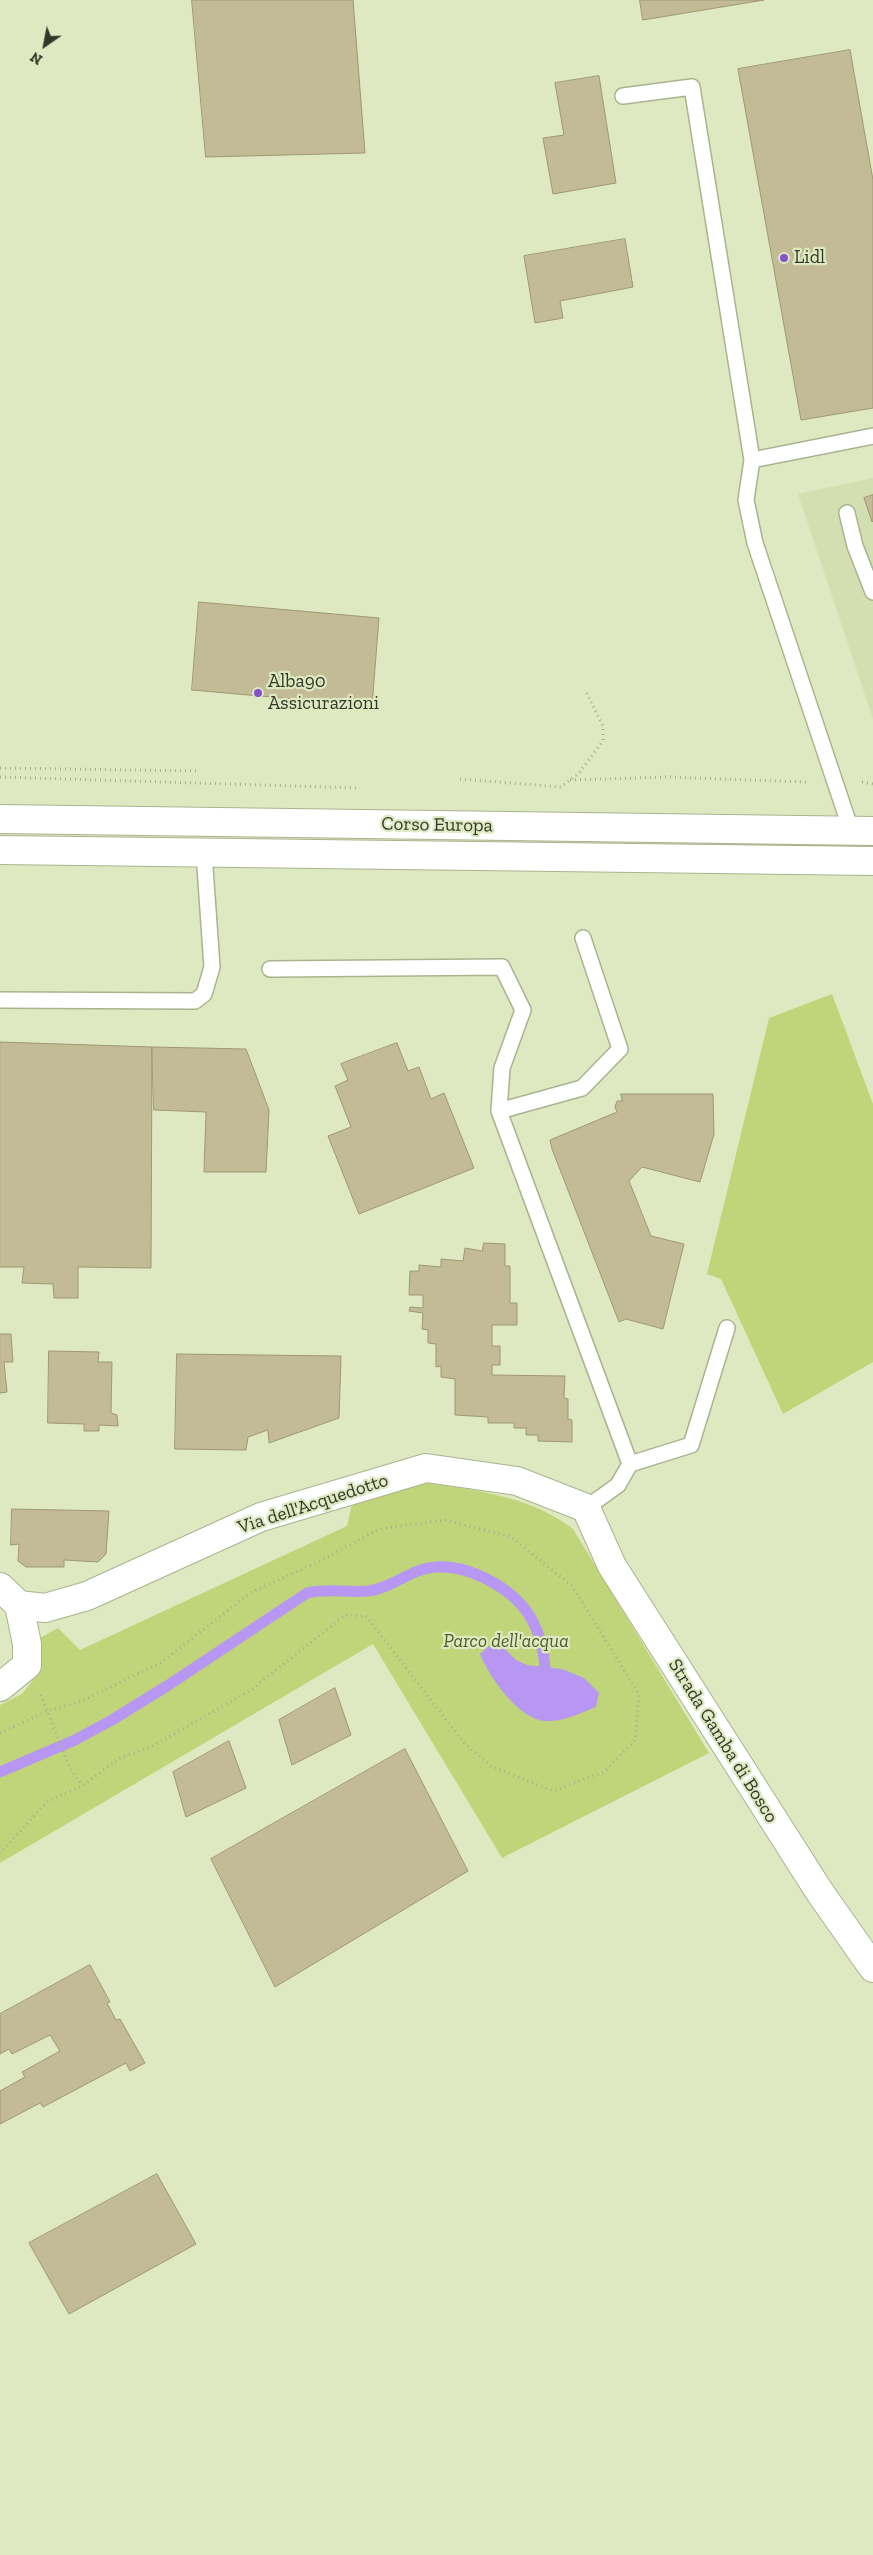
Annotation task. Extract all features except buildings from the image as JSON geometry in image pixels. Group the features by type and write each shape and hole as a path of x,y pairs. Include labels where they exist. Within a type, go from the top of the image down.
{"main road":[{"name":"Corso Europa","path":"0,819 862,831"},
{"name":"Corso Europa","path":"0,850 873,861"},
{"name":"Via dell'Acquedotto","path":"9,1596 46,1608 87,1596 261,1517 426,1468 517,1481 586,1508"},
{"name":"Strada Gamba di Bosco","path":"586,1508 612,1566 819,1892 873,1968"},
{"name":"Via dell'Acquedotto","path":"9,1596 27,1644 27,1665"},
{"path":"0,1687 27,1665"}],"lane":[{"path":"623,96 692,87 752,460 746,500 755,542 835,782 862,831"},
{"path":"752,460 873,436"},
{"path":"846,513 873,592"},
{"path":"0,1000 195,1001 204,994 212,967 204,853"},
{"path":"499,1111 582,1088 620,1048 583,938"},
{"path":"270,969 502,967 523,1010 502,1068 499,1111 630,1464"},
{"path":"586,1508 618,1485 630,1464 691,1445 727,1328"}],"path":[{"path":"460,780 561,787 579,772 603,741 603,726 585,690"},
{"path":"0,768 197,771"},
{"path":"570,780 668,777 873,784"},
{"path":"0,1734 48,1711 82,1700 162,1662 250,1594 380,1530 445,1520 511,1537 572,1586 639,1694 635,1740 604,1772 553,1791 490,1766 464,1744 366,1616 345,1615 250,1690 151,1747 118,1759 82,1786 48,1801 0,1853"},
{"path":"27,1665 70,1766 82,1786"}],"shaded area":[{"path":"873,478 873,719 798,494"},
{"path":"490,1645 502,1646 516,1660 527,1665 562,1669 584,1678 599,1693 596,1707 554,1721 538,1720 527,1715 507,1697 484,1664 480,1654"}],"green space":[{"path":"832,994 873,1104 873,1362 783,1414 721,1279 707,1274 769,1018"},
{"name":"Parco dell'acqua","path":"413,1481 475,1490 517,1501 555,1517 573,1529 709,1753 502,1858 373,1644 0,1863 0,1705 22,1694 42,1669 38,1639 58,1628 80,1650 347,1526 353,1500"}],"waterway":[{"path":"0,1772 75,1740 112,1720 167,1686 307,1593 322,1591 368,1591 386,1586 427,1568 464,1570 479,1575 506,1591 527,1612 534,1624 542,1646 545,1668"}],"place":[{"name":"Lidl","path":"784,258"},
{"name":"Alba90 Assicurazioni","path":"258,693"}]}
